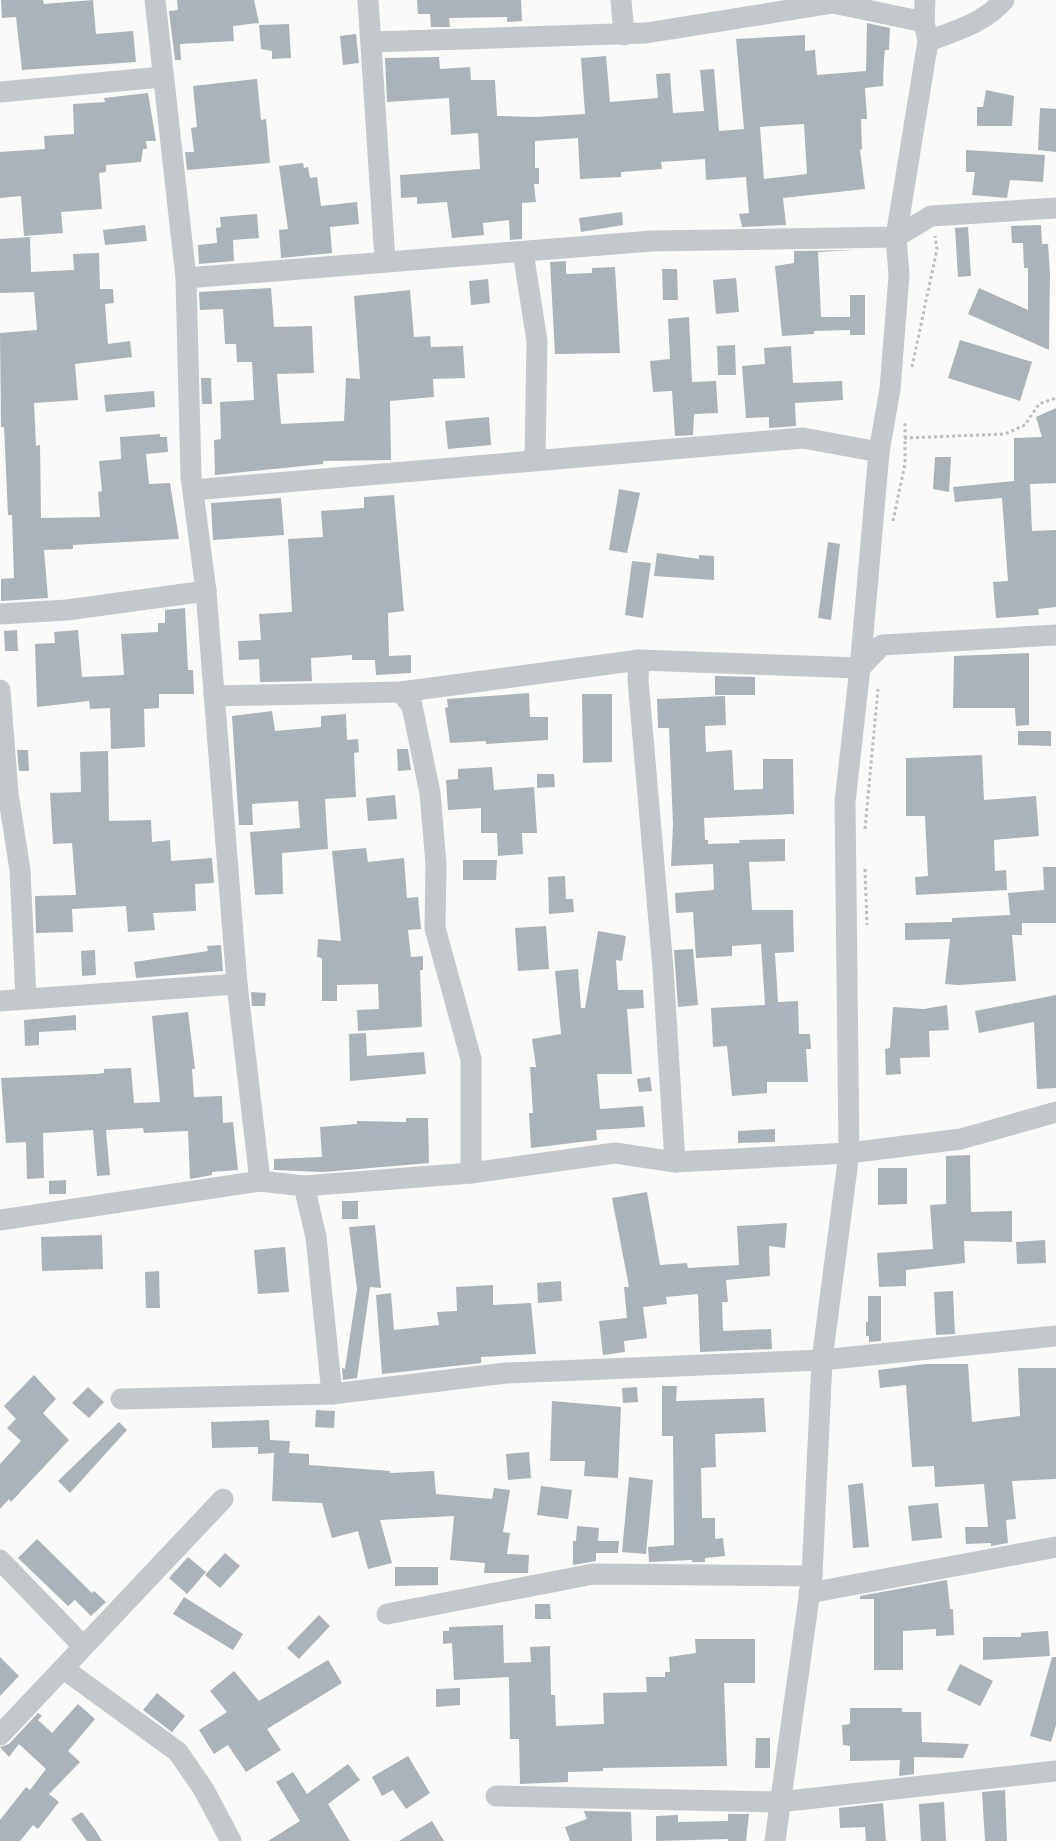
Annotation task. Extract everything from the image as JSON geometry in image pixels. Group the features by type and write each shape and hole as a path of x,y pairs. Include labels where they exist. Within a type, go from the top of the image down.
{"street":[{"path":"155,0 186,278 193,490 206,591 237,984 260,1181"},
{"path":"368,0 385,260"},
{"path":"621,0 624,35"},
{"path":"775,1841 810,1584 822,1360 849,1153 845,802 860,668 879,452 890,388 896,324 899,275 896,237 926,32 925,0"},
{"path":"372,42 624,35 833,2 926,32 974,24 995,11 1004,0"},
{"path":"0,92 162,77"},
{"path":"186,278 385,260 523,252 652,241 896,237 931,216 1056,208"},
{"path":"523,252 537,341 535,459"},
{"path":"193,490 437,471 535,459 804,438 879,452"},
{"path":"0,614 67,610 206,591"},
{"path":"214,696 401,692 639,660 860,668 882,645 1056,635"},
{"path":"639,660 638,680 663,968 675,1162"},
{"path":"0,690 4,793 20,870 26,998"},
{"path":"401,692 412,706 430,793 436,864 435,928 471,1059 471,1173"},
{"path":"0,1001 237,984"},
{"path":"0,1220 260,1181 304,1186 471,1173 615,1152 675,1162 849,1153 961,1139 1056,1112"},
{"path":"304,1186 316,1237 332,1394"},
{"path":"121,1399 332,1394 506,1373 822,1360 1056,1336"},
{"path":"0,1735 223,1499"},
{"path":"387,1614 593,1574 810,1584 1056,1547"},
{"path":"0,1560 84,1646"},
{"path":"64,1669 178,1752 204,1791 231,1841"},
{"path":"496,1796 779,1802 1056,1771"}],"path":[{"path":"912,368 937,249 931,216"},
{"path":"879,452 904,438 1005,434 1025,425 1039,404 1056,398"},
{"path":"893,521 906,464 905,418"},
{"path":"863,838 873,765 878,687"},
{"path":"863,865 867,873 867,931"}],"building":[{"path":"1,0 43,0 44,4 93,0 96,34 133,31 136,62 22,70 16,17 2,18"},
{"path":"177,0 254,0 259,23 233,26 234,41 180,44 181,60 175,60 169,11 178,10"},
{"path":"417,0 521,0 522,21 507,22 507,17 449,18 450,27 431,27 430,14 418,14"},
{"path":"867,23 890,28 889,50 885,50 884,58 883,86 865,88 867,119 861,119 862,149 860,150 865,189 783,198 786,225 742,227 739,214 749,213 746,177 706,180 705,159 661,162 662,169 621,172 621,177 580,179 578,138 535,141 535,168 539,168 539,184 534,184 536,202 522,203 522,239 510,240 509,220 483,223 484,235 452,238 447,202 417,204 417,197 401,198 400,175 480,169 478,133 451,135 449,98 387,102 385,58 439,57 440,69 470,67 471,80 495,80 497,116 535,117 585,114 581,58 606,56 610,102 658,98 656,74 670,73 673,113 704,111 700,70 714,69 719,131 744,129 736,39 805,35 805,51 815,50 817,75 866,71","holes":["804,124 807,174 764,179 760,127"]},
{"path":"289,24 291,58 272,59 272,51 261,49 259,25"},
{"path":"356,34 359,63 343,65 340,36"},
{"path":"257,79 261,120 266,119 270,163 187,170 185,152 194,152 191,128 197,127 193,86"},
{"path":"986,90 1014,96 1012,126 977,126 977,107 983,107"},
{"path":"148,93 156,141 146,141 147,149 143,149 141,162 106,165 106,172 99,173 102,209 61,212 63,233 24,236 21,196 0,198 0,152 45,149 44,136 74,134 73,104 105,102 104,98"},
{"path":"1040,108 1056,109 1056,152 1038,150"},
{"path":"966,150 1045,155 1043,182 1010,180 1007,198 972,195 975,172 966,172"},
{"path":"303,163 304,168 308,167 310,178 317,177 321,206 357,202 359,224 330,227 332,253 281,258 279,230 288,229 279,166"},
{"path":"622,212 623,225 581,232 579,218"},
{"path":"257,214 259,238 233,240 234,261 199,264 198,245 217,243 216,228 221,227 220,217"},
{"path":"145,225 147,241 105,245 103,230"},
{"path":"1041,225 1042,244 1048,244 1050,273 1049,350 968,314 979,288 1028,310 1028,268 1024,268 1023,243 1012,243 1011,226"},
{"path":"968,227 971,276 958,277 955,228"},
{"path":"30,237 31,272 74,270 73,254 99,253 100,289 113,289 114,303 105,304 108,344 130,341 132,357 75,364 78,400 34,403 36,446 40,445 41,518 100,517 98,492 102,491 99,461 121,459 120,437 160,434 160,437 167,437 168,452 146,454 149,484 170,483 179,539 73,545 73,549 44,550 48,598 1,601 1,579 14,578 12,515 8,515 4,427 1,427 0,333 37,330 34,292 0,293 0,239"},
{"path":"856,250 818,252 821,317 850,317 850,295 865,295 865,335 850,335 850,330 814,331 814,334 782,336 775,266 794,263 794,251"},
{"path":"566,261 566,274 592,273 592,268 615,267 620,353 555,354 550,262"},
{"path":"662,269 677,269 678,300 663,300"},
{"path":"736,278 739,312 716,314 713,280"},
{"path":"488,279 490,303 471,305 469,281"},
{"path":"271,288 274,327 312,326 314,373 277,374 281,424 344,421 346,378 360,379 354,296 410,290 414,337 430,336 431,347 463,346 465,378 433,379 434,397 390,401 391,460 323,461 323,464 215,475 214,440 221,439 220,402 254,400 252,362 237,362 236,344 225,344 223,309 200,310 199,292"},
{"path":"689,317 692,382 716,381 718,413 694,414 693,435 675,436 672,391 653,392 650,361 670,359 668,319"},
{"path":"960,340 1032,362 1020,401 948,378"},
{"path":"735,345 736,375 718,375 717,346"},
{"path":"791,346 793,383 842,381 843,400 795,403 796,426 769,428 769,417 746,418 742,366 765,364 764,348"},
{"path":"201,378 211,378 212,404 202,404"},
{"path":"154,391 155,407 106,412 104,395"},
{"path":"1056,408 1056,483 1030,484 1032,531 1056,530 1056,607 1038,609 1039,615 996,618 993,582 1008,581 1002,498 955,502 953,487 1014,481 1014,438 1042,437 1036,417"},
{"path":"489,417 491,445 448,449 445,421"},
{"path":"935,457 951,457 949,492 933,489"},
{"path":"619,489 640,493 627,553 609,550"},
{"path":"394,495 404,611 388,613 389,656 411,655 411,673 376,675 375,660 352,660 352,655 311,658 312,681 260,682 259,659 239,660 238,641 261,640 259,614 292,612 288,539 323,537 321,511 364,508 364,497"},
{"path":"281,498 284,535 213,540 211,503"},
{"path":"828,542 840,544 831,620 818,618"},
{"path":"657,553 699,559 699,555 714,556 714,580 654,576"},
{"path":"632,561 651,563 643,618 625,615"},
{"path":"185,608 188,670 193,670 194,694 159,694 159,708 144,709 145,747 111,749 110,708 90,709 89,701 37,707 35,644 55,643 54,632 78,630 82,677 124,675 121,634 158,632 158,623 165,623 165,610"},
{"path":"17,630 18,651 5,651 4,631"},
{"path":"1029,653 1029,725 1016,726 1015,708 953,708 954,656"},
{"path":"715,676 755,677 755,695 715,695"},
{"path":"529,693 530,717 548,717 548,740 486,744 486,741 450,743 445,708 448,707 447,699"},
{"path":"582,694 612,694 612,762 583,763"},
{"path":"725,696 726,725 705,726 706,752 732,750 734,790 763,789 763,759 793,759 794,814 704,818 705,840 708,840 708,844 740,843 739,840 785,839 785,861 749,862 752,910 793,910 794,952 775,953 778,1002 798,1001 799,1034 810,1034 811,1049 806,1049 808,1082 767,1082 767,1093 732,1096 727,1046 713,1047 711,1008 765,1005 761,944 732,946 732,956 696,958 693,912 676,913 675,893 714,890 713,864 671,866 673,824 669,728 658,728 657,699"},
{"path":"272,711 275,731 321,727 321,716 346,714 347,740 358,739 359,752 354,753 356,797 325,799 328,849 282,853 283,894 255,895 250,832 300,828 298,801 252,804 253,825 239,825 232,716"},
{"path":"1018,731 1051,731 1051,746 1018,745"},
{"path":"397,749 408,749 411,770 398,771"},
{"path":"17,750 28,750 29,771 19,771"},
{"path":"108,751 109,821 151,820 152,842 170,840 171,861 212,858 214,883 195,884 196,911 153,913 155,930 128,932 126,906 72,909 73,932 36,933 35,896 76,895 72,843 53,844 50,793 81,792 80,752"},
{"path":"982,755 984,800 1036,796 1039,836 994,840 995,871 1006,870 1007,890 916,895 915,877 928,876 925,816 906,816 906,758"},
{"path":"492,767 494,790 534,787 537,833 522,833 523,854 498,856 497,833 481,833 481,808 448,810 446,780 458,779 458,769"},
{"path":"537,774 554,774 555,787 537,788"},
{"path":"395,795 397,819 368,821 366,798"},
{"path":"366,848 368,862 404,858 407,898 418,897 421,929 408,930 411,957 423,956 423,970 420,970 422,1027 358,1031 357,1010 379,1009 378,984 337,985 337,1001 322,1001 322,958 317,957 318,939 341,941 332,851"},
{"path":"463,860 497,860 496,880 463,880"},
{"path":"1043,867 1056,867 1056,923 1022,923 1022,935 1012,935 1016,981 945,984 950,939 905,940 905,923 952,922 952,918 1010,915 1008,893 1044,890"},
{"path":"565,876 566,899 573,899 574,912 549,914 548,877"},
{"path":"546,926 549,969 518,971 515,928"},
{"path":"598,931 626,936 622,961 616,960 618,990 643,990 644,1008 627,1009 632,1074 597,1074 600,1109 643,1106 645,1127 596,1130 597,1140 531,1148 529,1113 533,1113 530,1067 536,1067 532,1039 561,1034 555,971 578,969 581,1008 585,1008"},
{"path":"221,945 223,971 136,978 134,962 208,951 207,946"},
{"path":"693,949 698,1005 678,1007 674,950"},
{"path":"95,950 96,975 82,976 81,951"},
{"path":"251,992 266,993 265,1006 252,1006"},
{"path":"1056,995 1056,1088 1037,1089 1034,1022 979,1033 975,1011"},
{"path":"947,1005 949,1030 929,1031 930,1057 900,1058 901,1074 886,1075 885,1049 890,1048 893,1007 924,1009"},
{"path":"188,1012 195,1069 192,1069 194,1097 222,1096 223,1123 233,1122 238,1170 212,1172 212,1175 190,1179 188,1131 144,1133 143,1128 106,1130 110,1175 97,1176 93,1130 43,1133 44,1178 27,1179 26,1142 6,1143 1,1078 95,1074 104,1073 104,1069 131,1068 134,1103 160,1102 152,1016"},
{"path":"76,1015 76,1030 39,1032 39,1045 25,1046 24,1020"},
{"path":"366,1033 367,1056 424,1052 426,1074 350,1081 349,1034"},
{"path":"650,1077 652,1091 639,1092 637,1079"},
{"path":"406,1118 428,1118 429,1163 323,1172 274,1170 274,1159 322,1157 320,1127 357,1124 357,1121 406,1122"},
{"path":"775,1129 775,1142 738,1143 738,1131"},
{"path":"970,1155 971,1212 1012,1211 1012,1242 964,1241 965,1263 906,1270 906,1286 879,1287 877,1253 933,1249 930,1205 946,1204 946,1156"},
{"path":"878,1168 907,1168 907,1204 878,1205"},
{"path":"66,1180 66,1194 49,1194 49,1181"},
{"path":"647,1192 660,1265 687,1263 688,1268 739,1265 737,1226 787,1223 785,1248 769,1246 770,1276 726,1280 728,1302 722,1302 723,1331 771,1329 772,1349 700,1352 698,1294 666,1297 667,1304 643,1307 647,1338 624,1341 625,1352 603,1355 599,1321 627,1318 624,1287 629,1287 612,1198"},
{"path":"342,1201 358,1201 358,1219 342,1219"},
{"path":"375,1225 381,1288 370,1287 357,1378 343,1380 342,1368 345,1369 357,1289 349,1227"},
{"path":"102,1235 103,1269 42,1271 41,1237"},
{"path":"1045,1240 1046,1263 1017,1264 1016,1242"},
{"path":"285,1247 289,1292 258,1294 254,1250"},
{"path":"159,1271 160,1308 146,1308 145,1272"},
{"path":"561,1281 562,1301 538,1303 537,1283"},
{"path":"493,1285 493,1305 531,1303 536,1354 481,1357 481,1363 382,1374 376,1295 391,1293 394,1330 439,1325 437,1312 457,1311 456,1287"},
{"path":"953,1291 955,1334 936,1335 934,1292"},
{"path":"868,1296 881,1296 881,1341 869,1342 869,1336 866,1336"},
{"path":"926,1364 968,1364 972,1422 1020,1416 1018,1368 1056,1368 1056,1479 1012,1481 1016,1519 1006,1520 1008,1543 991,1546 991,1543 966,1544 965,1527 988,1527 984,1484 935,1487 934,1466 912,1467 906,1385 880,1388 878,1370"},
{"path":"34,1375 56,1399 43,1413 69,1440 11,1502 9,1499 0,1509 0,1464 21,1441 7,1428 16,1419 4,1406"},
{"path":"662,1386 677,1386 676,1401 764,1398 766,1432 715,1434 716,1467 701,1468 702,1518 715,1518 715,1539 723,1538 725,1556 705,1558 705,1562 692,1562 692,1560 649,1562 648,1547 674,1545 673,1436 662,1436"},
{"path":"88,1387 104,1402 89,1418 72,1403"},
{"path":"637,1387 638,1402 623,1403 622,1388"},
{"path":"552,1401 621,1407 618,1478 584,1476 585,1461 550,1461"},
{"path":"316,1410 335,1411 334,1428 315,1427"},
{"path":"269,1420 270,1440 290,1441 289,1453 309,1454 309,1465 390,1471 390,1473 434,1471 436,1494 492,1499 494,1488 510,1490 503,1532 510,1533 507,1554 529,1555 528,1573 484,1573 485,1563 450,1560 454,1516 380,1520 392,1563 368,1569 358,1531 332,1538 322,1503 272,1501 274,1453 258,1454 258,1447 212,1448 211,1422"},
{"path":"119,1422 127,1430 70,1493 58,1481"},
{"path":"529,1452 531,1478 508,1480 506,1454"},
{"path":"629,1477 653,1480 646,1554 622,1552"},
{"path":"863,1483 869,1547 853,1548 848,1485"},
{"path":"541,1486 572,1490 568,1519 537,1515"},
{"path":"938,1503 942,1538 912,1541 908,1506"},
{"path":"577,1526 599,1528 598,1541 619,1541 618,1553 596,1553 596,1561 573,1565 573,1541 576,1541"},
{"path":"37,1539 92,1593 94,1591 106,1602 91,1616 75,1600 68,1606 18,1558"},
{"path":"225,1553 240,1566 220,1588 205,1575"},
{"path":"188,1557 206,1572 187,1594 169,1578"},
{"path":"395,1567 438,1567 438,1585 395,1586"},
{"path":"947,1580 950,1609 953,1609 954,1635 936,1636 936,1629 903,1631 903,1670 874,1670 874,1599 860,1599 860,1596"},
{"path":"184,1597 243,1634 233,1650 173,1614"},
{"path":"535,1604 550,1604 551,1619 535,1619"},
{"path":"319,1615 330,1626 299,1659 287,1648"},
{"path":"503,1625 504,1663 531,1662 530,1647 550,1646 551,1695 555,1695 556,1726 604,1724 603,1693 647,1692 646,1677 665,1677 665,1672 670,1672 669,1657 696,1653 695,1639 755,1639 755,1683 724,1683 727,1766 603,1768 603,1771 568,1772 568,1782 520,1784 519,1739 510,1739 509,1677 454,1680 452,1643 443,1644 443,1631 449,1631 449,1627"},
{"path":"1048,1631 1050,1656 983,1660 983,1637 1021,1637 1021,1633"},
{"path":"0,1657 19,1676 0,1696"},
{"path":"1052,1657 1056,1657 1056,1725 1051,1742 1030,1736"},
{"path":"328,1660 342,1683 267,1729 281,1750 246,1772 228,1745 214,1754 199,1730 227,1712 210,1691 234,1671 259,1701"},
{"path":"960,1664 993,1681 980,1706 947,1690"},
{"path":"460,1688 460,1705 436,1707 436,1689"},
{"path":"157,1693 185,1716 172,1732 143,1710"},
{"path":"78,1704 95,1719 68,1751 80,1762 49,1794 59,1802 38,1829 33,1825 20,1841 0,1841 0,1820 26,1787 30,1790 46,1769 19,1744 9,1757 0,1747 9,1744 38,1713 42,1716 38,1720 52,1733"},
{"path":"850,1708 902,1708 902,1712 921,1712 922,1742 969,1744 963,1758 914,1757 914,1774 899,1776 900,1760 850,1761 850,1746 843,1745 842,1725 850,1724"},
{"path":"756,1738 770,1738 770,1768 755,1768"},
{"path":"408,1756 430,1793 406,1809 393,1790 382,1796 372,1777"},
{"path":"348,1764 360,1780 328,1804 350,1841 268,1841 300,1821 276,1782 293,1772 307,1794"},
{"path":"1005,1790 1007,1841 985,1841 982,1792"},
{"path":"944,1802 946,1841 921,1841 919,1804"},
{"path":"883,1803 886,1841 866,1841 865,1827 840,1828 839,1808"},
{"path":"584,1811 631,1812 632,1841 570,1841 565,1827 587,1819"},
{"path":"82,1812 102,1841 87,1841 71,1819"},
{"path":"728,1814 749,1814 746,1841 728,1841 728,1839 656,1841 656,1816 678,1815 678,1822 728,1821"},
{"path":"432,1821 444,1841 399,1841 420,1828"}]}
